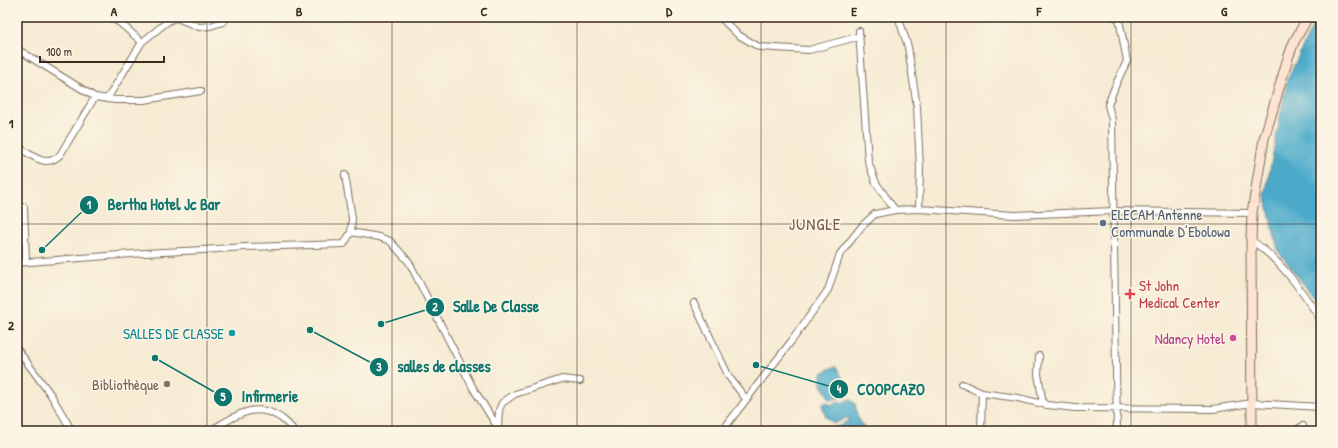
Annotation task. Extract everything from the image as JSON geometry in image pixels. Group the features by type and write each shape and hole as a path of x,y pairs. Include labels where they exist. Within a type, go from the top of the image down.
{"street":[{"path":"110,17 120,22 142,42"},
{"path":"107,100 142,42 172,19 177,18 199,27 210,26 223,22 227,17"},
{"path":"720,17 738,34 759,47 809,50 860,34 868,161 876,183 895,210"},
{"path":"900,17 900,22 908,47 917,107 920,169 919,209"},
{"path":"1115,17 1118,19 1127,62 1116,84 1108,106 1112,120 1118,408 1117,431"},
{"path":"1252,431 1252,213 1266,132 1288,58 1294,42 1308,17"},
{"path":"17,49 95,97 107,100 144,100 201,91"},
{"path":"17,146 34,157 47,162 55,159 60,155 95,97"},
{"path":"17,263 26,261 245,247 344,244 351,232 352,218 345,175"},
{"path":"24,207 26,261"},
{"path":"722,431 793,339 828,290 840,254 862,226 875,214 895,210 919,209 1014,215 1114,211 1252,213"},
{"path":"351,232 379,237 390,241 409,262 473,388 499,429"},
{"path":"1251,240 1276,260 1321,320"},
{"path":"694,303 729,376 746,399"},
{"path":"17,349 51,396 72,431"},
{"path":"1039,356 1038,374 1043,404"},
{"path":"499,429 499,410 502,403 515,394 562,379 580,381"},
{"path":"962,384 982,393 1075,408 1213,409 1252,403 1321,407"},
{"path":"981,431 982,393"},
{"path":"210,431 244,412 261,410 272,412 290,425 294,431"},
{"path":"1295,431 1303,426"}],"water":[{"path":"1317,17 1321,17 1321,307 1278,251 1265,195 1287,80"},
{"path":"836,366 848,388 846,393 847,396 830,400 822,385 822,373"},
{"path":"849,399 855,403 857,415 866,431 836,431 834,427 840,426 851,418 846,418 834,424 825,416 822,405 826,402 831,405 838,401 842,403"}],"place":[{"name":"ELECAM Antenne Communale D’Ebolowa","path":"1103,223"},
{"name":"Bertha Hotel Jc Bar","path":"42,250"},
{"name":"St John Medical Center","path":"1130,294"},
{"name":"Salle De Classe","path":"381,324"},
{"name":"salles de classes","path":"310,330"},
{"name":"SALLES DE CLASSE","path":"232,333"},
{"name":"Ndancy Hotel","path":"1233,338"},
{"name":"Infirmerie","path":"155,358"},
{"name":"COOPCAZO","path":"756,365"},
{"name":"Bibliothèque","path":"167,384"}],"district":[{"name":"JUNGLE","path":"815,223"}]}
